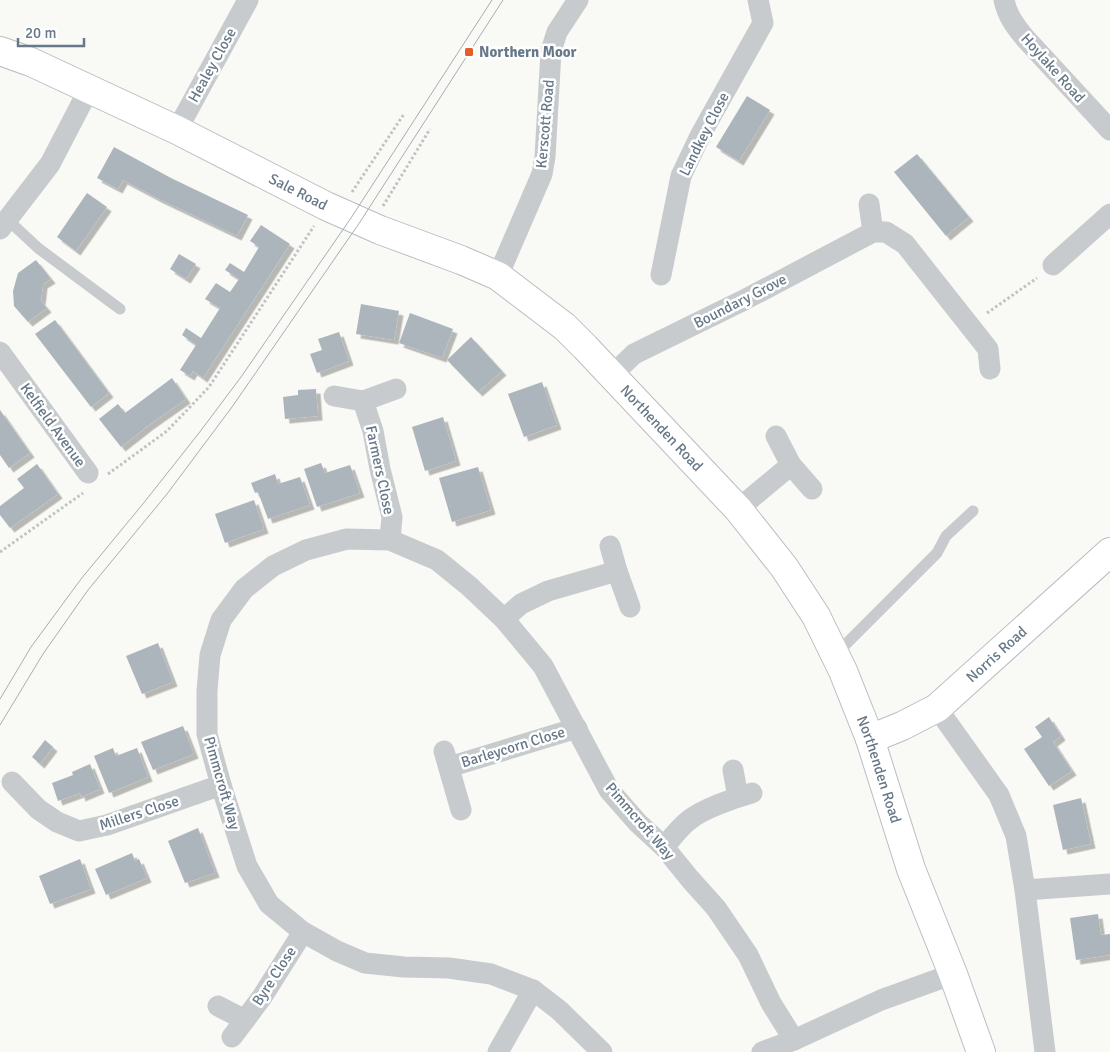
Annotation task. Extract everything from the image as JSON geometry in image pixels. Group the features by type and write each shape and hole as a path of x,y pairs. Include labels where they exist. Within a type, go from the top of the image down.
{"main road":[{"name":"Sale Road","path":"0,51 31,62 176,130 326,206 380,230 498,276 565,327 585,347"},
{"name":"Northenden Road","path":"585,347 738,509 784,567 816,616 843,670 870,739 911,869 953,974 981,1052"},
{"name":"Norris Road","path":"870,739 902,726 937,708 1110,552"}],"street":[{"name":"Healey Close","path":"176,130 248,0"},
{"name":"Kerscott Road","path":"498,276 542,174 545,157 551,51 557,32 578,0"},
{"name":"Landkey Close","path":"662,276 681,176 701,134 763,23 758,0"},
{"name":"Hoylake Road","path":"1004,0 1014,25 1110,130"},
{"path":"4,224 50,164 89,89"},
{"path":"869,204 873,232 886,232 905,244 988,349 990,369"},
{"path":"1053,266 1110,214"},
{"name":"Boundary Grove","path":"612,375 634,354 744,300 873,232"},
{"name":"Kelfield Avenue","path":"0,352 93,480"},
{"path":"334,396 363,401 396,388"},
{"name":"Farmers Close","path":"363,401 373,431 392,518 390,540"},
{"path":"776,436 791,465 812,489"},
{"path":"738,509 791,465"},
{"name":"Pimmcroft Way","path":"602,1052 559,1010 533,990 491,974 449,968 365,963 337,951 303,932 269,904 247,866 221,785 207,734 207,691 210,655 221,620 244,589 273,566 306,550 347,539 390,540 436,560 469,586 504,618 543,666 609,790 638,824 664,847 690,880 716,908 748,955 771,1003 794,1040"},
{"path":"610,546 630,607"},
{"path":"504,618 521,604 548,591 617,572"},
{"path":"937,708 999,795 1016,836 1025,890 1045,1052"},
{"name":"Barleycorn Close","path":"460,810 446,759 577,728"},
{"path":"664,847 688,821 715,806 745,795 733,770"},
{"name":"Millers Close","path":"12,782 38,809 57,822 79,831 107,825 221,785"},
{"path":"1025,890 1110,884"},
{"name":"Byre Close","path":"232,1037 262,997 303,932"},
{"path":"762,1052 794,1040 881,1000 953,974"},
{"path":"498,1052 533,990"},
{"name":"Byre Close","path":"218,1006 245,1020"}],"lane":[{"path":"4,224 120,309"},
{"path":"835,655 937,553 946,536 973,510"}],"path":[{"path":"0,552 93,480 166,431 209,387 326,206 338,190 350,196 404,114"},
{"path":"970,326 984,314 1053,266"}],"building":[{"path":"747,96 770,110 739,161 716,147"},
{"path":"114,147 171,178 248,215 237,236 123,180 118,189 97,178"},
{"path":"917,154 969,217 946,236 894,172"},
{"path":"87,193 107,207 76,251 57,237"},
{"path":"261,225 290,244 203,378 193,371 190,376 180,370 196,345 182,335 186,328 201,338 220,308 205,299 216,283 230,292 239,279 225,270 230,263 244,272 259,247 250,241"},
{"path":"179,254 196,264 186,279 170,269"},
{"path":"36,260 51,279 43,284 41,301 47,308 28,322 14,306 13,291 18,273"},
{"path":"361,304 399,311 394,340 356,334"},
{"path":"410,313 453,329 442,358 399,343"},
{"path":"55,320 109,393 91,407 35,334"},
{"path":"339,332 349,361 317,373 310,354 322,350 318,339"},
{"path":"471,337 502,371 478,392 447,360"},
{"path":"172,378 186,399 121,447 99,419 118,404 125,413"},
{"path":"542,382 557,425 524,437 508,394"},
{"path":"316,389 318,416 285,419 283,397 298,395 298,390"},
{"path":"0,410 30,453 9,468 0,455"},
{"path":"443,417 456,461 425,471 412,427"},
{"path":"321,463 325,473 350,465 360,493 317,507 304,469"},
{"path":"37,464 58,494 10,528 0,515 0,506 24,488 17,479"},
{"path":"478,467 491,510 452,522 439,478"},
{"path":"275,474 278,484 300,477 310,505 268,519 258,492 255,493 251,483"},
{"path":"254,500 264,529 225,543 215,514"},
{"path":"158,643 173,682 142,694 126,656"},
{"path":"1049,717 1061,736 1053,742 1072,771 1049,786 1024,749 1042,737 1035,727"},
{"path":"183,726 194,754 153,770 141,742"},
{"path":"45,740 53,747 40,764 32,757"},
{"path":"113,748 116,756 137,748 148,777 109,793 94,756"},
{"path":"90,764 100,789 81,797 80,793 58,801 52,783 73,775 72,772"},
{"path":"1081,798 1091,844 1063,850 1053,805"},
{"path":"198,828 215,873 185,883 168,841"},
{"path":"132,853 135,861 139,859 147,878 106,895 95,869"},
{"path":"80,859 91,889 50,904 39,876"},
{"path":"1098,914 1101,935 1110,934 1110,955 1076,960 1070,918"}],"tram line":[{"path":"0,699 31,647 81,579 142,505 241,377 351,218 492,0"},
{"path":"0,725 43,654 88,590 167,494 232,407 360,222 503,0"}],"place":[{"name":"Northern Moor","path":"469,52"}]}
